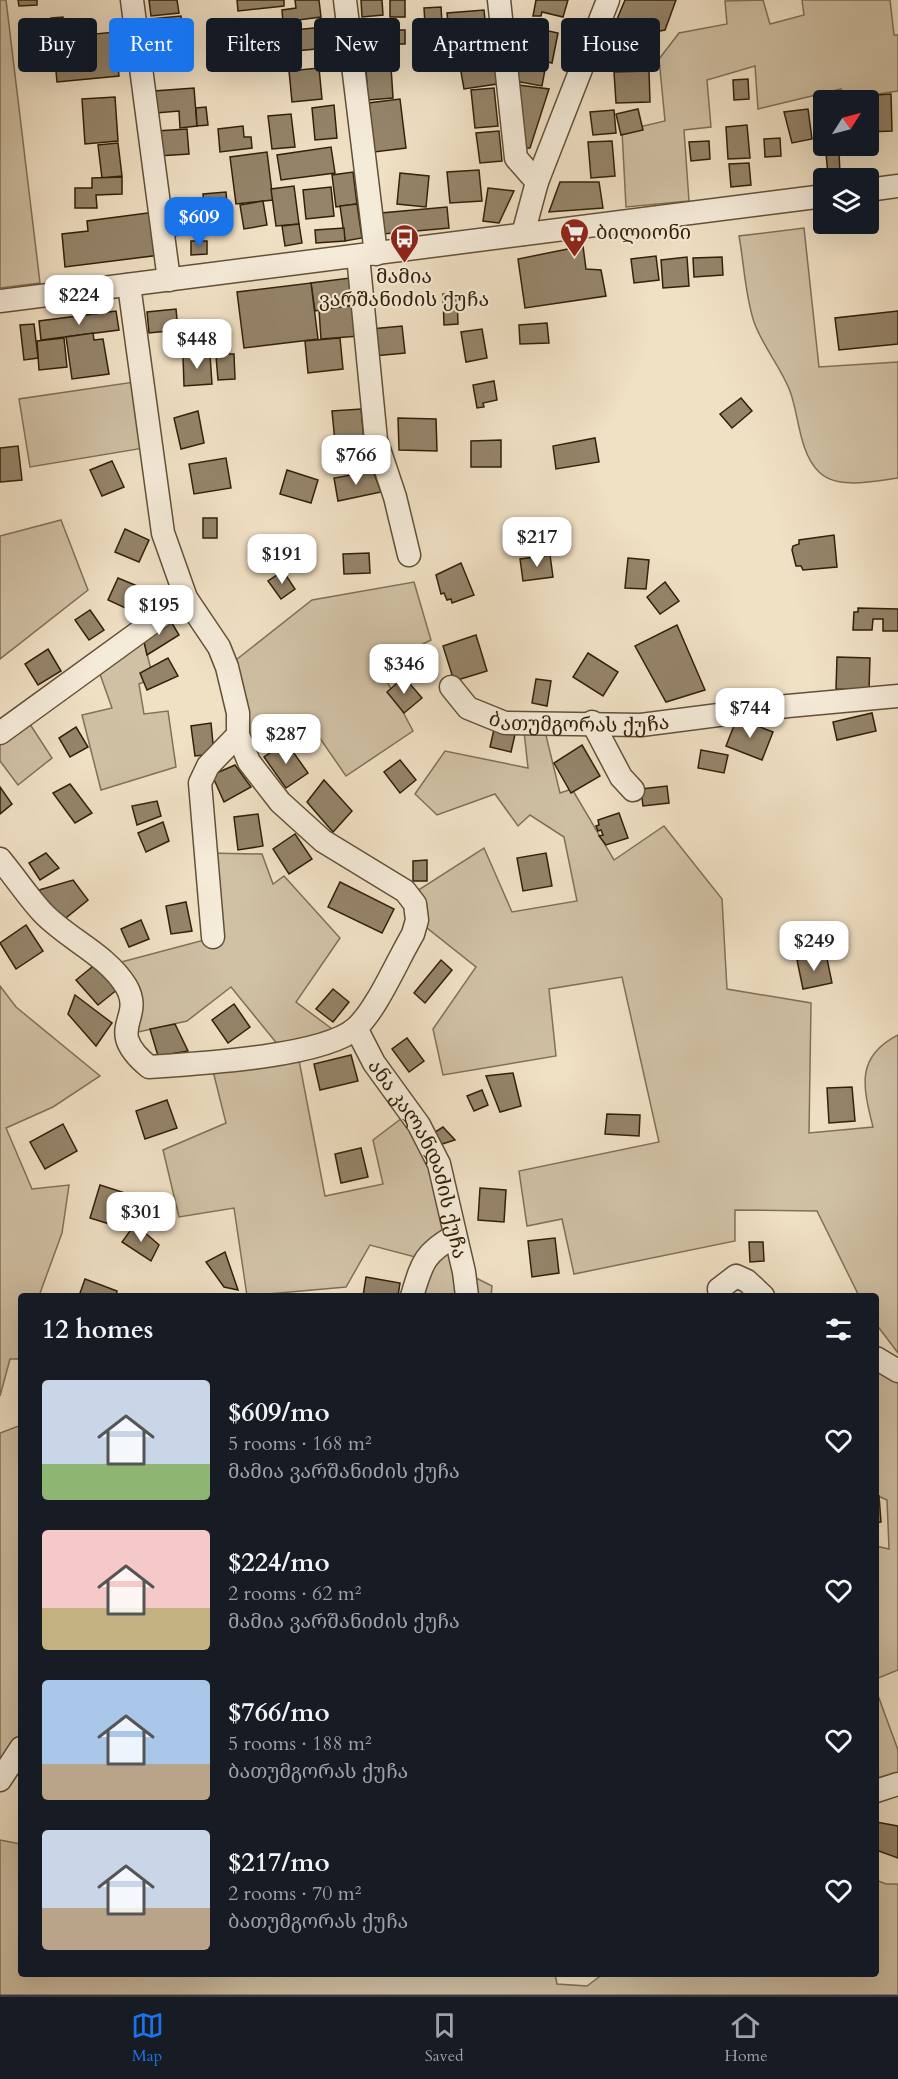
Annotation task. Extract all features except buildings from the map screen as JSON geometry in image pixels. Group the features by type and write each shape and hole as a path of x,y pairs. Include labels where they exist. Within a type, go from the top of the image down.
{"street":[{"path":"132,0 169,280"},
{"path":"345,0 367,255 376,440 395,497 409,555"},
{"path":"499,0 516,158 537,182"},
{"path":"523,234 537,182 608,0"},
{"path":"879,189 898,186"},
{"path":"0,301 813,197"},
{"path":"0,859 44,914 110,965 127,988 132,1009 125,1035 133,1053 149,1067 210,1063 317,1047 344,1038 366,1017 413,934 417,920 416,904 405,891 323,841 280,802 249,762 238,735 238,713 227,667 219,646 186,598 164,533 129,285"},
{"path":"0,733 186,598"},
{"name":"ბათუმგორას ქუჩა","path":"451,687 468,708 505,723 592,722 641,725 788,706 898,696"},
{"path":"592,722 621,777 633,790"},
{"path":"213,938 200,783 208,766 238,735"},
{"name":"ანა კალანდაძის ქუჩა","path":"356,1028 374,1063 419,1125 439,1164 466,1293"},
{"path":"413,1293 423,1259 435,1246 455,1236"},
{"path":"720,1293 719,1289 736,1276 747,1281 760,1293"},
{"path":"879,1360 898,1371"},
{"path":"0,1780 18,1753"},
{"path":"879,1790 898,1784"}],"shaded area":[{"path":"0,0 6,0 40,283 0,288"},
{"path":"763,0 770,24 804,15 802,0 890,0 894,35 898,35 898,91 879,94 879,90 813,90 813,96 758,109 755,66 707,80 711,127 684,130 689,201 626,207 622,131 665,121 660,58 679,33 727,24 725,1"},
{"path":"804,228 819,367 898,362 898,478 846,483 827,478 819,472 812,464 803,444 790,391 754,322 739,236"},
{"path":"141,381 150,447 30,467 19,399"},
{"path":"61,520 88,590 0,659 0,536"},
{"path":"414,582 431,640 379,666 413,731 346,776 306,718 244,750 227,667 312,600"},
{"path":"141,629 153,678 139,684 144,714 168,711 176,767 101,790 82,715 112,708 96,663"},
{"path":"24,715 52,758 18,785 0,761 0,733"},
{"path":"523,722 543,723 560,793 572,789 614,860 664,826 722,899 727,989 811,1003 809,1133 873,1127 865,1086 866,1074 875,1053 898,1035 898,1353 879,1328 879,1293 858,1293 817,1211 735,1210 735,1241 574,1274 562,1219 527,1226 519,1171 659,1142 622,977 549,989 556,1056 443,1075 433,1029 476,967 417,920 409,896 484,848 512,912 577,901 564,837 530,815 518,826 495,794 437,815 415,794 445,751 528,768"},
{"path":"206,853 262,854 273,884 284,876 340,938 296,1002 344,1038 297,1050 325,1196 383,1184 373,1140 410,1112 464,1272 492,1286 491,1293 413,1293 423,1259 370,1245 346,1287 280,1293 247,1293 234,1208 179,1217 163,1150 226,1123 211,1063 283,1051 231,987 187,1021 125,1035 132,1009 110,965 212,938"},
{"path":"0,986 16,1007 100,1076 53,1107 6,1128 32,1189 69,1185 62,1233 40,1293 18,1293 18,1359 10,1359 0,1396"},
{"path":"879,1360 898,1371 898,1670 879,1678 879,1547 889,1549 887,1500 879,1496"},
{"path":"18,1426 18,1753 0,1780 0,1433"},
{"path":"879,1698 898,1750 898,1784 879,1790"},
{"path":"0,1840 18,1843 18,1977 556,1977 557,1984 587,1986 599,1977 879,1977 879,1881 898,1884 898,1995 0,1995"}],"place":[{"name":"ბილიონი","path":"575,258"},
{"name":"მამია ვარშანიძის ქუჩა","path":"404,264"}]}
